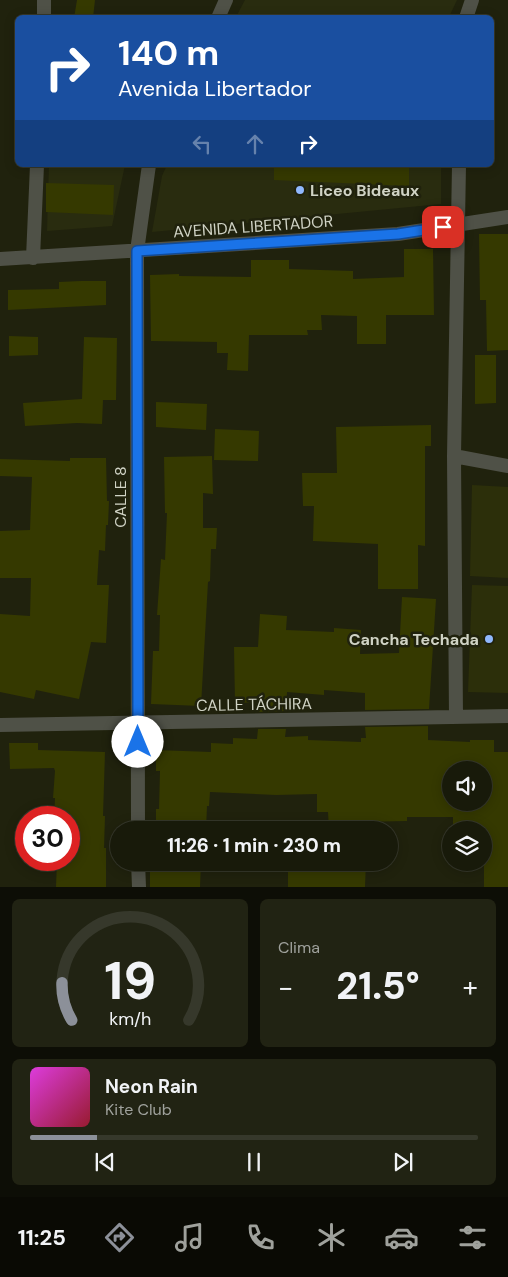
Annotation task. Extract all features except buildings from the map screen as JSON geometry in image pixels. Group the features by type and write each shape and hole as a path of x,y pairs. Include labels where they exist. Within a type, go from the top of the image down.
{"street":[{"path":"44,0 44,15"},
{"path":"219,15 226,0"},
{"path":"467,15 472,0"},
{"path":"33,258 37,167"},
{"name":"CALLE 8","path":"138,821 137,251 149,167"},
{"path":"456,717 454,456 459,167"},
{"name":"AVENIDA LIBERTADOR","path":"0,259 398,234 508,217"},
{"path":"454,456 508,466"},
{"name":"CALLE TÁCHIRA","path":"0,725 508,716"},
{"path":"138,871 138,887"}],"shaded area":[{"path":"245,0 457,0 450,15 237,15"},
{"path":"49,167 125,167 112,226 47,231"},
{"name":"Liceo Bideaux","path":"166,167 441,167 441,204 152,232 162,176"},
{"path":"472,485 508,487 508,578 470,576"},
{"name":"Cancha Techada","path":"472,585 508,586 508,693 468,692"}],"place":[{"name":"Liceo Bideaux","path":"300,190"},
{"name":"Cancha Techada","path":"489,639"}],"route":[{"path":"138,742 137,251 398,234 443,227"}]}
